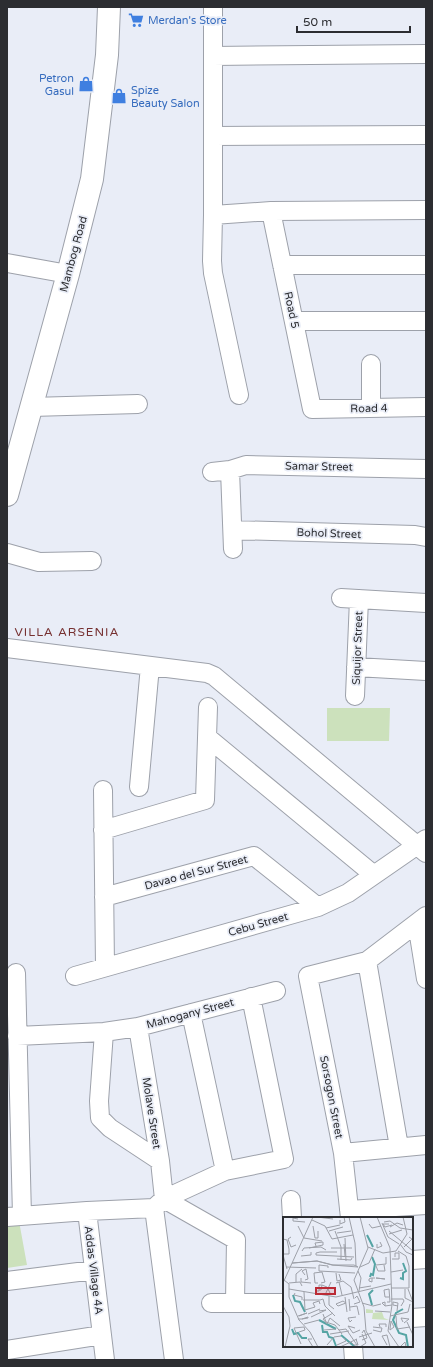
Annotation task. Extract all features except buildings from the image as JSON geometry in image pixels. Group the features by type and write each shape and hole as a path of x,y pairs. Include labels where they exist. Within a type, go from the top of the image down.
{"main road":[{"name":"Mambog Road","path":"7,495 68,274 92,179 108,55 110,7"}],"street":[{"path":"213,7 214,215 212,261 213,273 239,395"},
{"path":"213,56 426,54"},
{"path":"213,136 426,135"},
{"path":"214,215 271,210 426,210"},
{"name":"Road 5","path":"271,210 312,409"},
{"path":"7,263 68,274"},
{"path":"282,265 426,265"},
{"path":"294,321 426,321"},
{"path":"371,364 371,408"},
{"path":"31,407 138,404"},
{"name":"Road 4","path":"312,409 426,407"},
{"name":"Samar Street","path":"212,472 230,470 246,465 426,469"},
{"path":"230,470 233,549"},
{"name":"Bohol Street","path":"233,530 407,535 426,537"},
{"path":"7,553 39,562 92,560"},
{"name":"Siquijor Street","path":"355,696 356,668 350,599 426,603"},
{"path":"7,648 208,673 214,676 423,846"},
{"path":"139,787 150,666"},
{"path":"356,668 426,671"},
{"path":"104,830 205,800 208,707"},
{"path":"207,737 374,875"},
{"path":"103,790 105,967"},
{"name":"Cebu Street","path":"75,976 318,907 348,893 374,875 423,846"},
{"name":"Davao del Sur Street","path":"104,897 254,856 318,907"},
{"path":"399,1147 367,961 422,920"},
{"path":"422,920 426,977"},
{"name":"Sorsogon Street","path":"349,1214 343,1153 308,976 367,961"},
{"path":"15,1217 17,1036 16,973"},
{"name":"Mahogany Street","path":"17,1036 104,1032 138,1027 276,991"},
{"path":"87,1211 159,1203 225,1171 284,1159 251,997"},
{"path":"191,1013 225,1171"},
{"name":"Molave Street","path":"138,1027 160,1161 159,1203 174,1360"},
{"path":"104,1032 99,1101 100,1118 110,1128 160,1161"},
{"path":"343,1153 426,1145"},
{"path":"291,1200 292,1217"},
{"path":"159,1203 236,1240 235,1303"},
{"path":"349,1214 426,1205"},
{"name":"Addas Village 4A","path":"15,1217 87,1211 105,1360"},
{"path":"413,1260 426,1259"},
{"path":"7,1281 94,1270"},
{"path":"212,1303 283,1303"},
{"path":"413,1318 426,1317"},
{"path":"7,1350 102,1335"},
{"path":"353,1347 354,1360"}],"green space":[{"path":"327,708 390,708 389,741 327,741"},
{"path":"19,1221 27,1265 7,1268 7,1223"}],"place":[{"name":"Merdan's Store","path":"136,20"},
{"name":"Petron Gasul","path":"86,84"},
{"name":"Spize Beauty Salon","path":"119,96"}],"district":[{"name":"VILLA ARSENIA","path":"67,632"}]}
